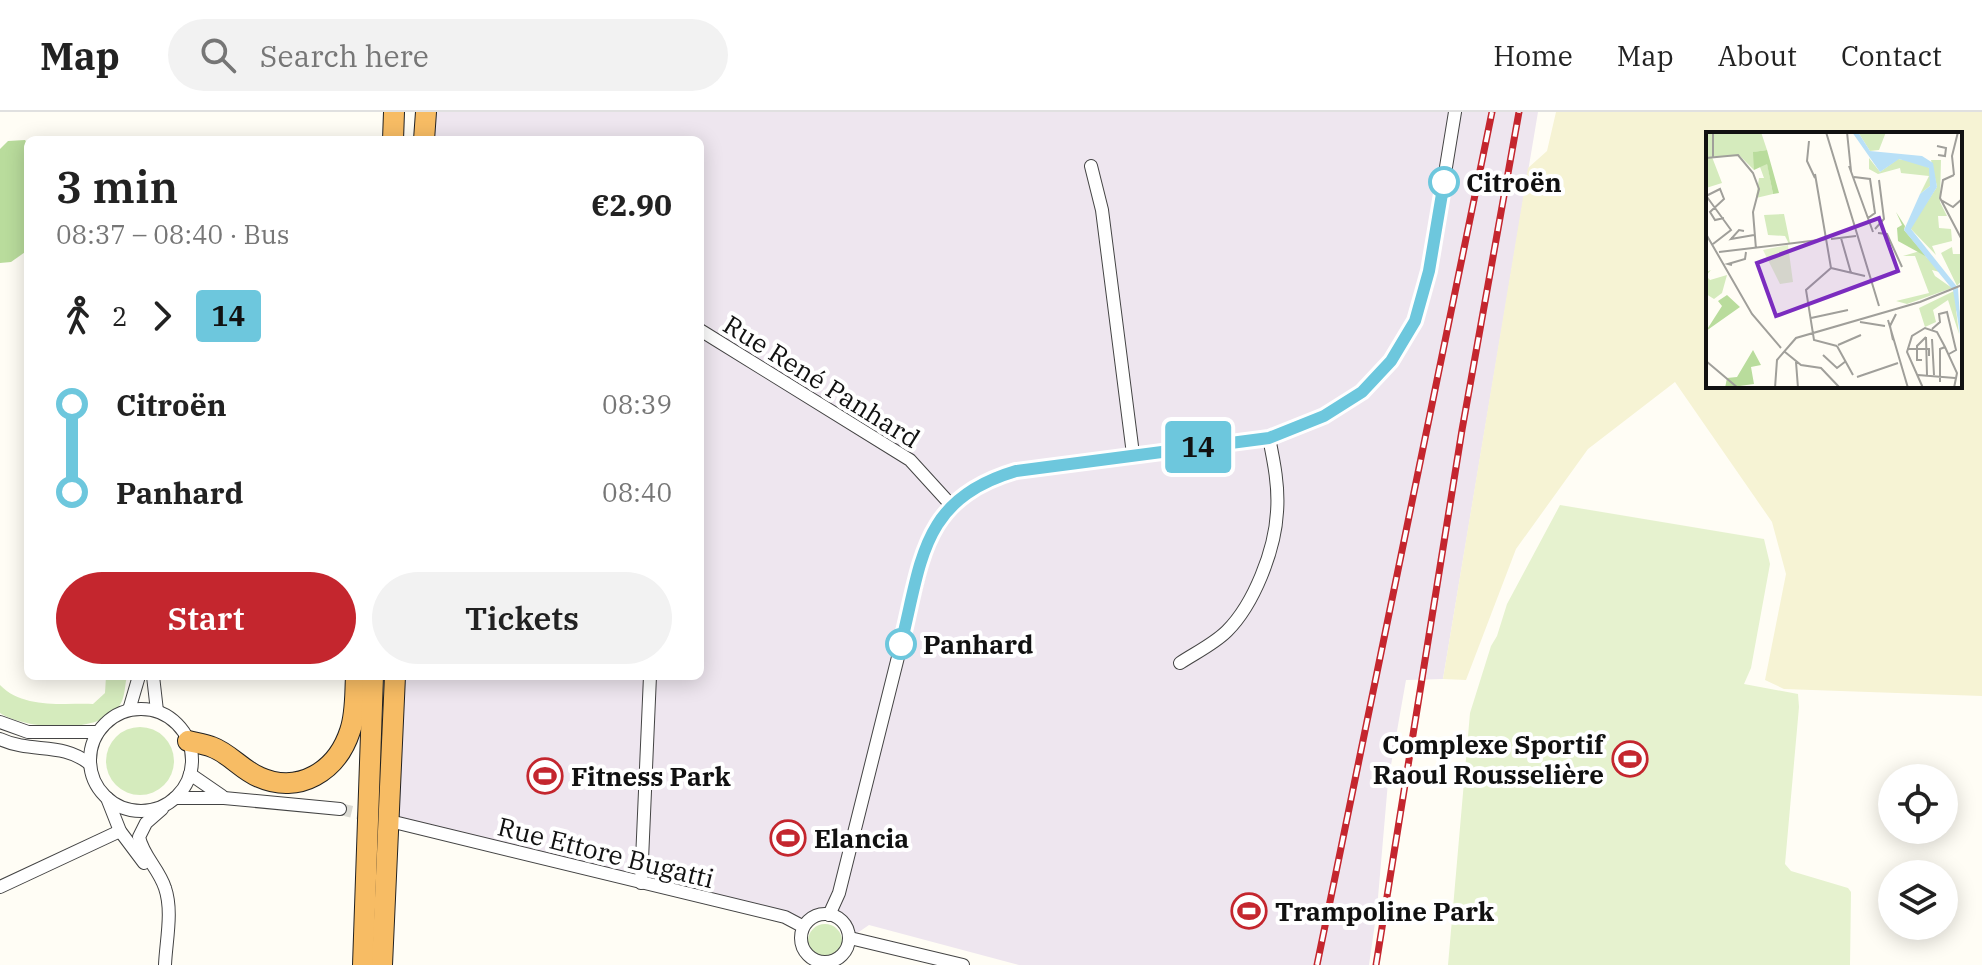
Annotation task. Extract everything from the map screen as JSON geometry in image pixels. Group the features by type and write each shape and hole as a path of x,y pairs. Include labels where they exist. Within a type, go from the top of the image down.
{"highway":[{"path":"393,136 394,112"},
{"path":"415,136 416,112"},
{"path":"424,136 426,112"},
{"path":"188,741 214,747 256,776 273,782 292,784 309,780 331,764 344,746 353,720 356,680"},
{"path":"363,965 373,680"},
{"path":"382,965 395,680"}],"street":[{"path":"829,915 839,893 928,541 951,505 983,483 1016,471 1269,438 1324,416 1362,392 1391,361 1415,321 1429,271 1455,112"},
{"path":"1091,166 1102,210 1133,454"},
{"name":"Rue René Panhard","path":"704,332 910,460 951,505"},
{"path":"1180,663 1226,631 1254,593 1269,551 1277,513 1276,470 1269,438"},
{"path":"129,710 138,680"},
{"path":"153,680 157,711"},
{"path":"641,883 650,680"},
{"path":"165,965 168,901 155,864 143,850 140,834 146,823 171,801 190,774 192,754 181,728 157,711 129,710 113,716 92,743 90,764 97,787 120,807 136,811 153,810 171,801 224,798 340,809"},
{"path":"0,722 28,732 98,732"},
{"path":"0,739 22,747 68,750 90,764"},
{"path":"190,774 224,798"},
{"path":"107,798 120,831 143,862 161,879"},
{"name":"Rue Ettore Bugatti","path":"398,823 785,917 802,926"},
{"path":"0,887 120,831"},
{"path":"829,915 844,923 850,938 842,955 820,963 802,945 802,926 817,916 829,915"},
{"path":"850,938 963,965"}],"shaded area":[{"path":"434,112 1538,112 1443,679 1406,680 1388,782 1369,965 1019,965 869,925 850,938 847,927 833,916 817,916 804,926 377,818 389,680 704,680 704,136 432,136"},
{"path":"1556,112 1982,112 1982,696 1784,689 1765,680 1786,574 1772,522 1675,382 1588,449 1516,549 1466,680 1443,679 1528,168 1547,151"}],"green space":[{"path":"24,140 24,253 11,262 0,263 0,149 8,141"},
{"name":"Complexe Sportif Raoul Rousselière","path":"1560,505 1764,539 1770,564 1751,668 1744,684 1798,694 1785,864 1791,871 1848,888 1851,892 1850,965 1448,965 1470,713 1507,604"},
{"path":"106,680 126,680 122,701 114,712 84,725 46,726 12,719 0,713 0,685 20,698 56,704 93,704 105,693"},
{"path":"133,727 147,727 159,732 169,742 174,761 169,780 159,790 147,795 133,795 121,790 111,780 106,768 106,754 111,742 121,732"},
{"path":"825,924 837,929 842,941 837,953 825,958 813,953 808,941 813,929"}],"tunnel":[{"path":"340,809 395,822"}],"railway":[{"path":"1317,965 1492,112"},
{"path":"1376,965 1462,430 1519,112"}],"bus line":[{"name":"14","path":"901,644 928,541 951,505 983,483 1016,471 1269,438 1324,416 1362,392 1391,361 1415,321 1429,271 1444,182"}],"place":[{"name":"Citroën","path":"1444,182"},
{"name":"Panhard","path":"901,644"},
{"name":"Complexe Sportif Raoul Rousselière","path":"1630,759"},
{"name":"Fitness Park","path":"545,776"},
{"name":"Elancia","path":"788,838"},
{"name":"Trampoline Park","path":"1249,911"}]}
